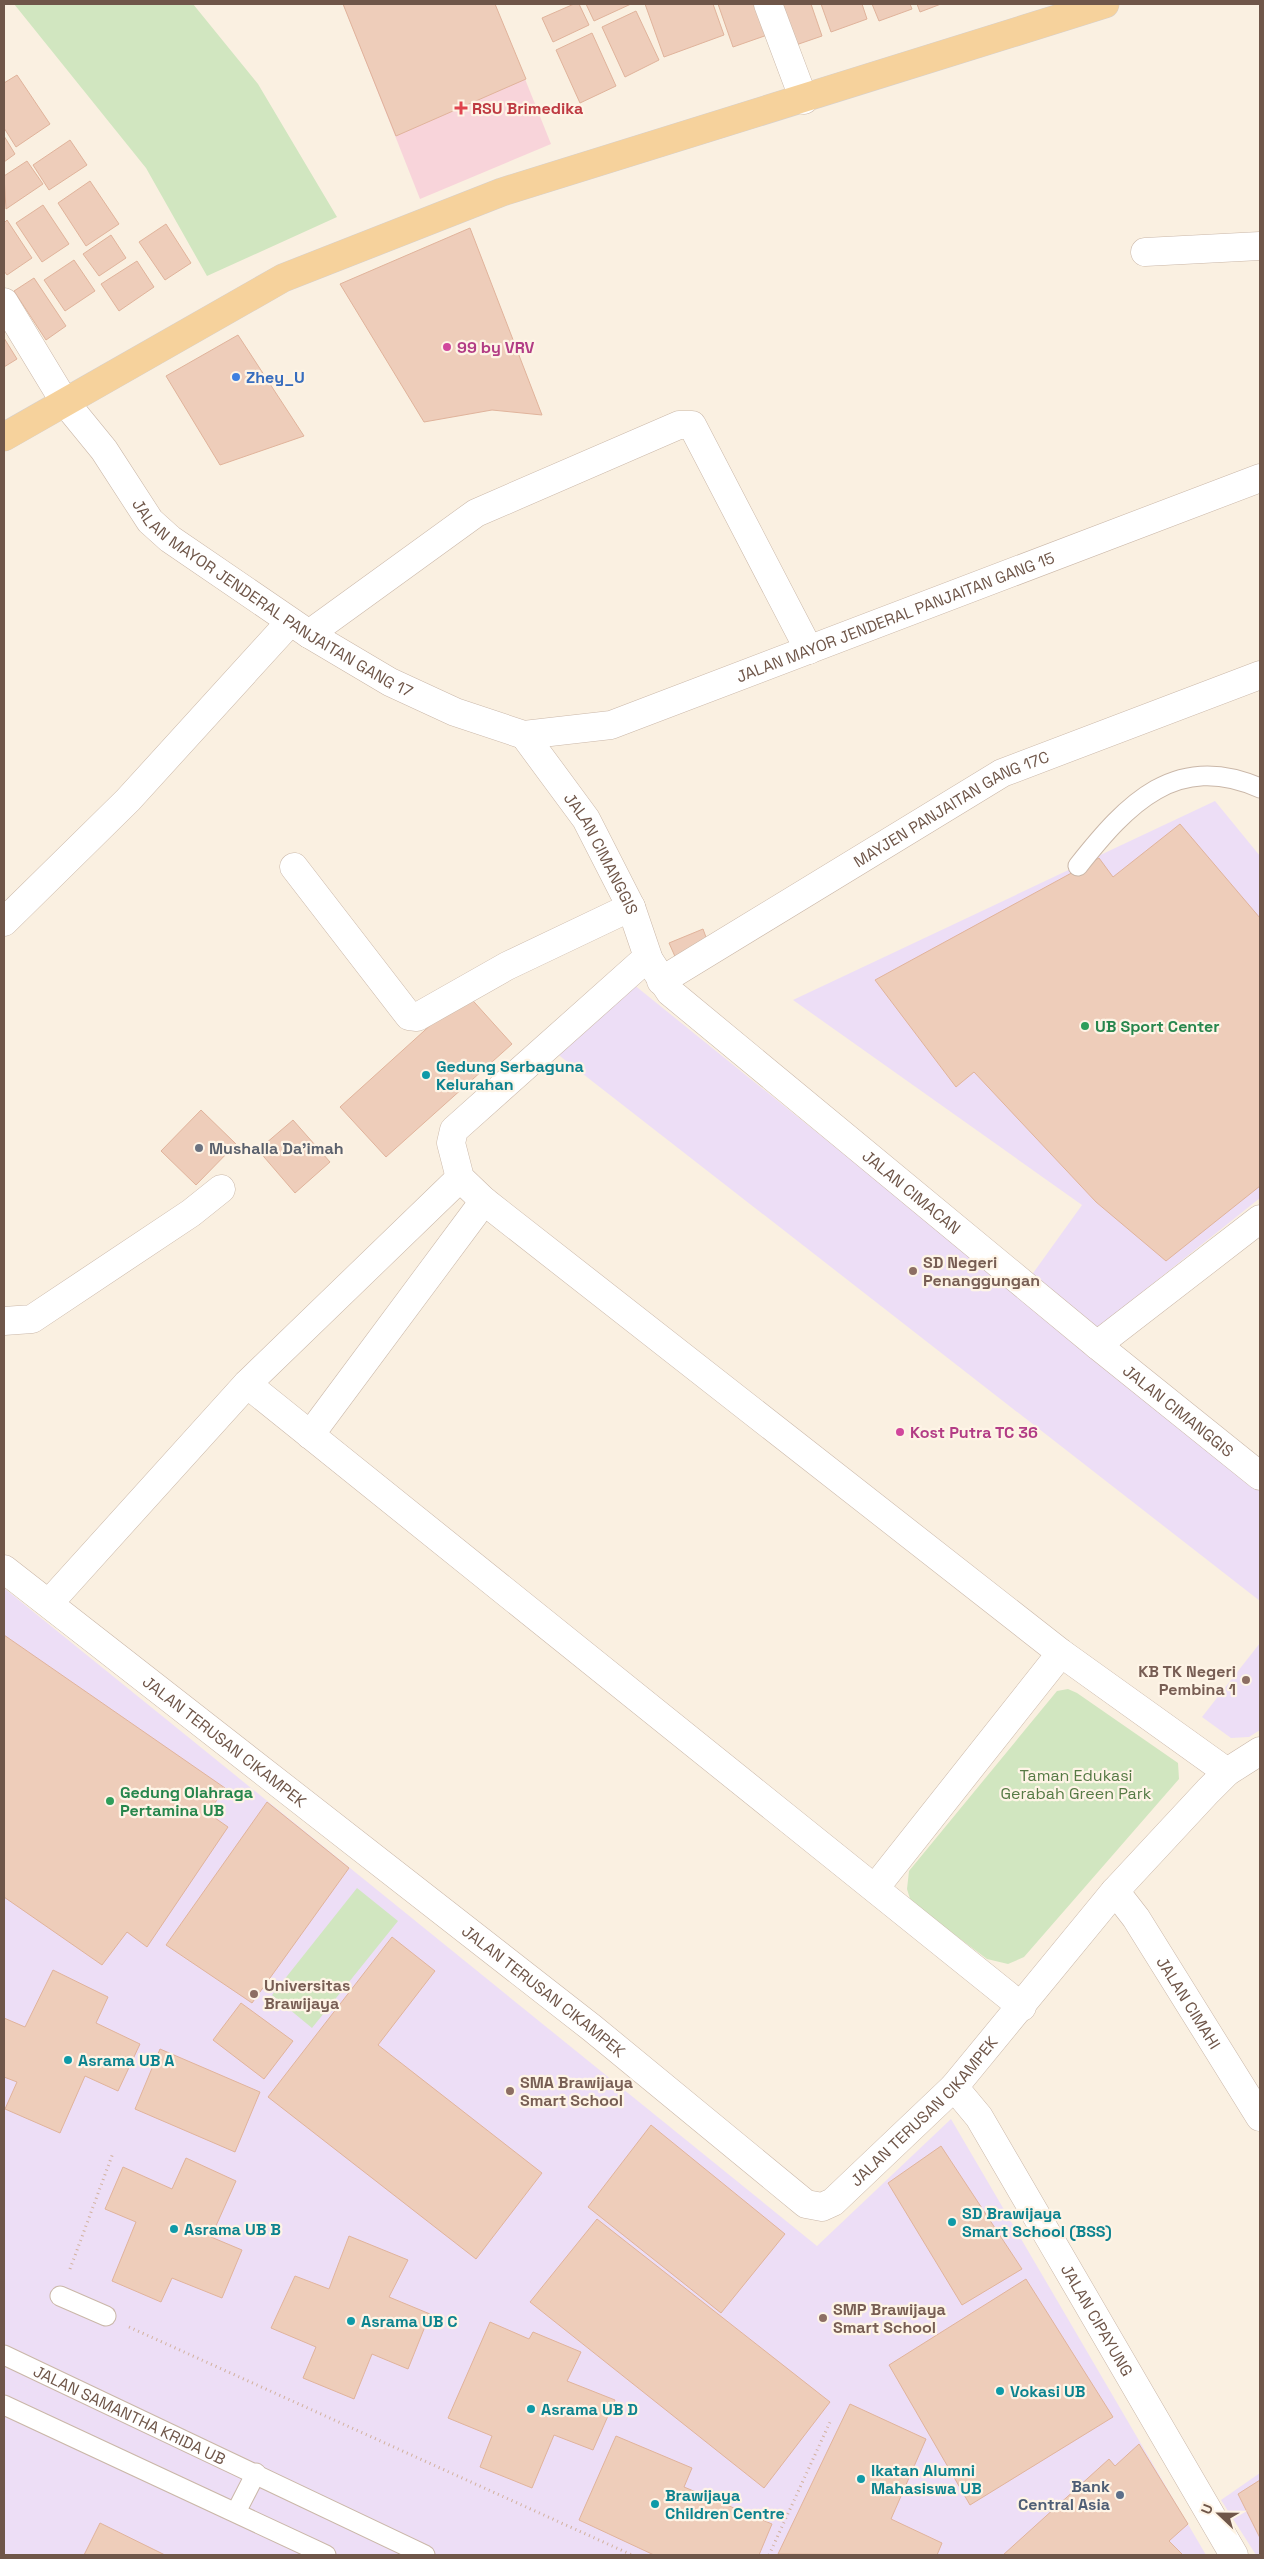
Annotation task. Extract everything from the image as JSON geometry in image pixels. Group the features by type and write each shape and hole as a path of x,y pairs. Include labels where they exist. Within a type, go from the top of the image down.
{"main road":[{"path":"4,437 64,401 283,278 502,192 804,100 1105,4"}],"street":[{"path":"768,4 804,100"},
{"path":"1145,252 1260,246"},
{"name":"JALAN MAYOR JENDERAL PANJAITAN GANG 17","path":"4,302 64,401 104,450 150,521 170,539 300,628 390,682 455,712 524,735"},
{"path":"4,922 300,628 476,512 679,425 692,425 809,650"},
{"name":"JALAN MAYOR JENDERAL PANJAITAN GANG 15","path":"524,735 611,725 1260,478"},
{"name":"MAYJEN PANJAITAN GANG 17C","path":"460,1178 451,1143 454,1130 640,964 655,971 1002,773 1260,675"},
{"name":"JALAN CIMANGGIS","path":"524,735 586,819 631,907 655,971"},
{"path":"294,867 409,1016 417,1017 508,966 631,907"},
{"name":"JALAN CIMACAN","path":"655,971 678,998 1097,1345"},
{"path":"50,1602 247,1384 460,1178 484,1201 1061,1653 1227,1772"},
{"path":"4,1321 32,1319 191,1213 220,1189"},
{"path":"310,1435 484,1201"},
{"path":"1097,1345 1260,1219"},
{"name":"JALAN CIMANGGIS","path":"1097,1345 1260,1476"},
{"path":"247,1384 1022,2007"},
{"name":"JALAN TERUSAN CIKAMPEK","path":"4,1569 50,1602 592,2028 806,2204 822,2207 833,2202 954,2087 1022,2007 1115,1891 1227,1772 1260,1752"},
{"path":"875,1888 1061,1653"},
{"name":"JALAN CIMAHI","path":"1115,1891 1136,1918 1260,2117"},
{"name":"JALAN CIPAYUNG","path":"954,2087 979,2117 1234,2555"}],"lane":[{"path":"1078,866 1116,820 1144,796 1180,778 1225,776 1260,788"},
{"path":"60,2296 106,2316"},
{"name":"JALAN SAMANTHA KRIDA UB","path":"4,2355 256,2473 425,2555"},
{"path":"4,2405 326,2555"},
{"path":"236,2512 256,2473"}],"path":[{"path":"60,2296 113,2153"},
{"path":"106,2316 632,2555"},
{"path":"769,2555 830,2422"}],"shaded area":[{"name":"RSU Brimedika","path":"343,4 495,4 551,144 420,199"},
{"name":"UB Sport Center","path":"1215,801 1260,856 1260,1198 1096,1329 1031,1276 1082,1205 793,1000"},
{"name":"SD Negeri Penanggungan","path":"633,984 1260,1490 1260,1601 556,1053"},
{"name":"Universitas Brawijaya","path":"4,1588 817,2246 951,2119 1206,2555 4,2555"},
{"name":"KB TK Negeri Pembina 1","path":"1260,1643 1260,1730 1249,1737 1231,1738 1202,1717"},
{"path":"1260,2473 1260,2555 1256,2555 1221,2500"}],"green space":[{"path":"14,4 193,4 258,84 337,217 207,276 146,168"},
{"name":"Taman Edukasi Gerabah Green Park","path":"1068,1689 1077,1693 1178,1763 1179,1779 1024,1957 1008,1964 987,1959 911,1902 907,1889 909,1871 1057,1691"},
{"path":"357,1888 398,1921 312,2028 272,1995"}],"building":[{"name":"RSU Brimedika","path":"343,4 495,4 526,79 396,136"},
{"path":"574,4 579,4 589,25 553,42 542,18"},
{"path":"586,4 631,4 594,21"},
{"path":"645,4 713,4 724,35 664,57"},
{"path":"718,4 762,4 773,33 733,47"},
{"path":"775,4 811,4 822,36 790,47"},
{"path":"821,4 862,4 867,19 831,32"},
{"path":"872,4 910,4 912,9 879,21"},
{"path":"917,4 941,4 920,12"},
{"path":"636,11 659,60 625,77 602,27"},
{"path":"592,33 616,86 580,103 556,50"},
{"path":"17,75 50,124 16,147 4,128 4,83"},
{"path":"4,136 15,154 4,162"},
{"path":"70,140 87,165 49,190 33,165"},
{"path":"27,161 43,184 6,209 4,176"},
{"path":"90,181 119,224 86,246 58,203"},
{"path":"43,205 69,244 42,262 16,223"},
{"path":"7,220 32,258 7,275 4,271 4,223"},
{"path":"166,224 191,263 165,280 139,242"},
{"name":"99 by VRV","path":"470,228 542,415 492,410 424,422 340,284"},
{"path":"111,235 126,258 99,276 83,254"},
{"path":"74,260 95,291 65,311 44,280"},
{"path":"137,261 154,287 119,311 101,284"},
{"path":"34,278 66,326 46,340 14,291"},
{"path":"238,335 304,436 220,465 166,376"},
{"path":"4,338 17,359 4,367"},
{"name":"UB Sport Center","path":"1180,824 1260,918 1260,1186 1166,1261 1096,1202 974,1072 956,1087 875,980 1099,858 1113,877"},
{"path":"703,929 710,948 677,961 669,943"},
{"name":"Gedung Serbaguna Kelurahan","path":"466,993 512,1044 386,1157 340,1107"},
{"name":"Mushalla Da'imah","path":"201,1110 236,1144 196,1185 161,1151"},
{"path":"293,1120 330,1162 295,1193 258,1150"},
{"name":"Gedung Olahraga Pertamina UB","path":"4,1635 225,1788 208,1813 228,1827 147,1947 127,1932 102,1965 4,1897"},
{"path":"267,1802 349,1868 252,2003 166,1945"},
{"path":"392,1937 435,1971 378,2045 542,2173 476,2259 268,2097"},
{"name":"Asrama UB A","path":"53,1970 108,1997 96,2023 140,2044 118,2091 85,2076 60,2133 5,2109 17,2082 4,2077 4,2018 25,2027"},
{"path":"241,2003 293,2041 264,2079 213,2040"},
{"path":"160,2049 260,2092 235,2152 135,2109"},
{"path":"651,2125 785,2234 721,2313 588,2207"},
{"name":"SD Brawijaya Smart School (BSS)","path":"941,2146 1022,2269 962,2305 888,2183"},
{"name":"Asrama UB B","path":"186,2158 236,2181 211,2237 242,2250 222,2298 172,2278 161,2302 112,2281 136,2222 105,2209 123,2167 172,2189"},
{"path":"597,2219 830,2402 764,2488 530,2302"},
{"name":"Asrama UB C","path":"349,2236 408,2260 389,2297 430,2314 408,2369 372,2354 354,2399 303,2378 316,2347 271,2328 295,2276 329,2289"},
{"name":"Vokasi UB","path":"1026,2279 1113,2417 970,2505 889,2365"},
{"name":"Asrama UB D","path":"490,2322 529,2339 533,2332 581,2352 567,2381 615,2400 593,2450 554,2435 532,2488 480,2467 492,2436 448,2418"},
{"name":"Ikatan Alumni Mahasiswa UB","path":"850,2404 926,2439 891,2519 942,2543 937,2555 778,2554"},
{"name":"Brawijaya Children Centre","path":"616,2436 692,2468 684,2487 772,2524 759,2555 654,2555 579,2520"},
{"name":"Bank Central Asia","path":"1139,2444 1188,2524 1169,2541 1183,2555 1003,2555 1109,2459 1115,2466"},
{"path":"1260,2480 1260,2538 1238,2494"},
{"path":"100,2523 165,2555 84,2555"}],"place":[{"name":"RSU Brimedika","path":"461,108"},
{"name":"99 by VRV","path":"447,347"},
{"name":"Zhey_U","path":"236,377"},
{"name":"UB Sport Center","path":"1085,1026"},
{"name":"Gedung Serbaguna Kelurahan","path":"426,1075"},
{"name":"Mushalla Da'imah","path":"199,1148"},
{"name":"SD Negeri Penanggungan","path":"913,1271"},
{"name":"Kost Putra TC 36","path":"900,1432"},
{"name":"KB TK Negeri Pembina 1","path":"1246,1680"},
{"name":"Gedung Olahraga Pertamina UB","path":"110,1801"},
{"name":"Universitas Brawijaya","path":"254,1994"},
{"name":"Asrama UB A","path":"68,2060"},
{"name":"SMA Brawijaya Smart School","path":"510,2091"},
{"name":"SD Brawijaya Smart School (BSS)","path":"952,2222"},
{"name":"Asrama UB B","path":"174,2229"},
{"name":"SMP Brawijaya Smart School","path":"823,2318"},
{"name":"Asrama UB C","path":"351,2321"},
{"name":"Vokasi UB","path":"1000,2391"},
{"name":"Asrama UB D","path":"531,2409"},
{"name":"Ikatan Alumni Mahasiswa UB","path":"861,2479"},
{"name":"Bank Central Asia","path":"1120,2495"},
{"name":"Brawijaya Children Centre","path":"655,2504"}]}
